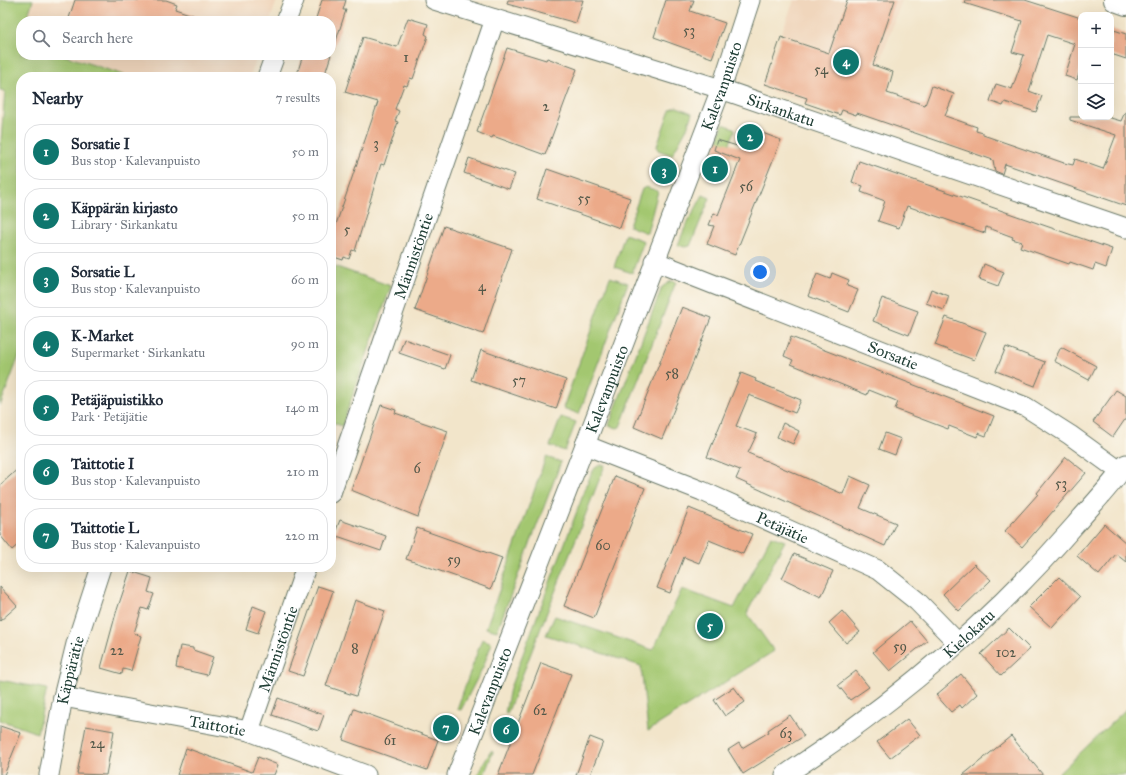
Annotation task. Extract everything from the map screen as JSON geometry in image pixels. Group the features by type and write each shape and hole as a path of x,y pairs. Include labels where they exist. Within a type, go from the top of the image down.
{"main road":[{"path":"1115,0 1126,4"}],"street":[{"path":"288,16 294,0"},
{"name":"Sirkankatu","path":"434,0 721,89 1126,228"},
{"name":"Kalevanpuisto","path":"456,775 585,445 654,261 721,89 750,0"},
{"name":"Männistöntie","path":"336,479 495,19"},
{"path":"269,72 273,60"},
{"name":"Sorsatie","path":"654,261 1026,407 1123,468"},
{"name":"Petäjätie","path":"585,445 702,491 878,570 918,601 958,643"},
{"name":"Kielokatu","path":"785,775 838,740 900,692 1007,600 1058,545 1123,468"},
{"name":"Käppärätie","path":"49,775 63,697 76,644 99,572"},
{"name":"Männistöntie","path":"249,730 304,572"},
{"name":"Taittotie","path":"63,697 249,730 366,775"}],"shaded area":[{"path":"33,0 277,0 272,16 28,16"},
{"path":"794,0 902,0 859,122 761,87"},
{"path":"78,60 256,60 252,72 115,72"}],"green space":[{"path":"0,0 33,0 28,16 16,16 16,60 78,60 115,72 16,72 16,364 0,406 0,153 5,91 0,90"},
{"path":"677,107 692,113 687,128 672,155 658,150 657,146 669,112 672,108"},
{"path":"723,124 734,128 735,130 722,164 715,162 718,140"},
{"path":"646,187 658,191 647,233 629,226 642,189"},
{"path":"703,195 710,198 690,246 685,247 678,245 684,230"},
{"path":"625,234 644,241 632,273 614,267"},
{"path":"336,267 391,286 342,426 336,424"},
{"path":"610,277 628,283 579,414 563,408"},
{"path":"671,281 676,282 620,427 617,428 609,425 662,287"},
{"path":"561,417 576,422 565,451 550,446"},
{"path":"546,457 561,462 497,631 486,628"},
{"path":"600,465 605,465 507,714 505,713 510,688 591,474 595,468"},
{"path":"771,536 785,541 747,613 774,651 648,731 641,666 546,635 555,616 653,650 682,589 734,608"},
{"path":"482,639 492,643 483,667 461,710 457,709"},
{"path":"0,680 47,689 37,733 0,720"},
{"path":"1126,709 1126,775 1057,775"},
{"path":"491,751 493,752 484,775 477,775"}],"building":[{"path":"75,0 166,0 177,4 175,9 195,16 70,16"},
{"path":"322,0 346,0 343,10 346,10 336,41 336,16 317,16"},
{"path":"508,0 583,0 576,23 507,4"},
{"path":"666,0 694,0 690,11 725,23 712,58 654,37"},
{"path":"847,0 895,0 873,65 893,72 887,93 925,105 932,86 954,94 945,116 977,127 976,131 983,133 983,135 1064,163 1073,165 1075,159 1103,169 1116,135 1070,120 1070,117 1078,117 1078,120 1114,119 1121,121 1126,112 1126,206 1005,164 1002,174 995,171 993,160 857,113 856,115 842,110 840,115 805,103 807,98 765,84 781,37 829,53"},
{"path":"965,0 1025,0 1078,17 1077,80 1065,76 1075,44 1047,35 1029,91 1042,96 1036,112 1005,102 1003,106 990,101 996,84 1012,89 1024,55 1012,52 1022,21 964,3"},
{"path":"408,18 428,24 425,34 428,36 413,79 410,78 407,86 404,85 395,109 399,111 395,121 398,122 384,165 381,164 355,251 352,250 349,259 344,257 343,260 336,258 336,224 378,102 345,92 363,37 397,47"},
{"path":"1114,30 1126,34 1126,59 1114,55"},
{"path":"507,48 546,60 547,58 577,69 545,155 493,136 492,138 477,132"},
{"path":"301,60 329,60 326,72 298,72"},
{"path":"752,129 781,140 735,255 707,244 714,226 709,225 714,213 718,215 740,160 714,150 717,140 744,148"},
{"path":"469,158 515,174 509,189 464,173"},
{"path":"859,161 1112,249 1106,268 1095,264 1093,270 1070,262 1069,264 1020,247 1022,242 986,227 985,233 907,206 899,228 878,221 885,201 861,192 863,186 852,182"},
{"path":"547,169 630,198 620,228 537,199"},
{"path":"444,226 512,249 483,334 415,310"},
{"path":"984,264 1004,272 998,286 979,279"},
{"path":"832,273 849,280 847,286 858,290 849,312 808,296 817,274 830,279"},
{"path":"931,289 949,296 944,310 926,303"},
{"path":"882,298 918,311 909,335 873,321"},
{"path":"682,307 711,318 662,439 634,427"},
{"path":"946,317 986,332 974,360 935,345"},
{"path":"791,337 994,416 986,436 978,433 977,437 949,426 948,429 895,409 898,402 894,400 869,390 867,395 791,364 793,360 784,356"},
{"path":"404,339 450,355 445,369 399,353"},
{"path":"1006,347 1045,362 1035,386 996,371"},
{"path":"1061,347 1096,366 1089,380 1054,361"},
{"path":"481,350 566,380 556,409 471,380"},
{"path":"741,373 756,379 755,381 801,400 795,413 749,395 736,426 757,434 748,453 843,494 850,476 870,485 860,508 896,523 885,546 736,479 740,470 707,457"},
{"path":"1116,390 1126,396 1126,418 1113,437 1093,422"},
{"path":"381,405 396,410 395,413 448,431 418,517 351,490"},
{"path":"783,423 799,431 793,444 777,437"},
{"path":"885,433 901,439 895,455 879,449"},
{"path":"1066,457 1086,473 1022,547 1005,531 1038,494 1037,493"},
{"path":"16,471 16,546 12,550 0,535 0,485"},
{"path":"615,476 645,488 594,618 564,606"},
{"path":"689,508 752,534 743,554 709,540 699,563 684,557 670,593 657,588"},
{"path":"340,520 386,536 381,551 336,536 336,530"},
{"path":"1104,524 1126,543 1126,562 1116,554 1099,575 1077,556"},
{"path":"417,528 502,558 491,589 406,559"},
{"path":"794,554 833,571 821,597 782,578"},
{"path":"974,564 991,580 959,611 943,594"},
{"path":"130,572 152,578 148,592 154,594 148,610 142,608 134,633 141,636 131,671 123,669 122,674 101,668 116,613"},
{"path":"1059,577 1080,597 1052,628 1029,607"},
{"path":"318,586 333,591 303,676 288,671"},
{"path":"0,587 17,606 0,621"},
{"path":"355,600 385,611 356,696 326,686"},
{"path":"253,606 266,611 258,633 246,629"},
{"path":"842,611 860,632 846,643 829,623"},
{"path":"910,621 927,641 890,671 873,652"},
{"path":"1009,628 1030,649 1001,676 981,654"},
{"path":"180,646 193,648 193,650 213,657 207,675 176,668"},
{"path":"541,663 571,674 562,698 532,775 498,775"},
{"path":"856,671 869,687 850,700 838,685"},
{"path":"961,674 977,694 962,708 960,705 951,712 936,695"},
{"path":"734,687 745,702 725,716 714,700"},
{"path":"278,698 324,715 318,731 272,715"},
{"path":"354,709 438,740 427,770 343,740"},
{"path":"790,715 804,736 743,774 728,750 739,743 742,748 769,732 768,730"},
{"path":"907,719 920,735 890,758 877,742"},
{"path":"0,726 21,733 4,775 0,775"},
{"path":"86,726 114,731 106,775 77,774"},
{"path":"1011,736 1043,775 963,775"},
{"path":"590,737 603,742 590,775 576,775"},
{"path":"186,748 252,772 258,757 278,765 274,775 177,775"}],"place":[{"name":"K-Market","path":"846,62"},
{"name":"Käppärän kirjasto","path":"750,137"},
{"name":"Sorsatie I","path":"715,169"},
{"name":"Sorsatie L","path":"664,171"},
{"name":"Petäjäpuistikko","path":"710,626"},
{"name":"Taittotie L","path":"446,728"},
{"name":"Taittotie I","path":"506,730"}]}
